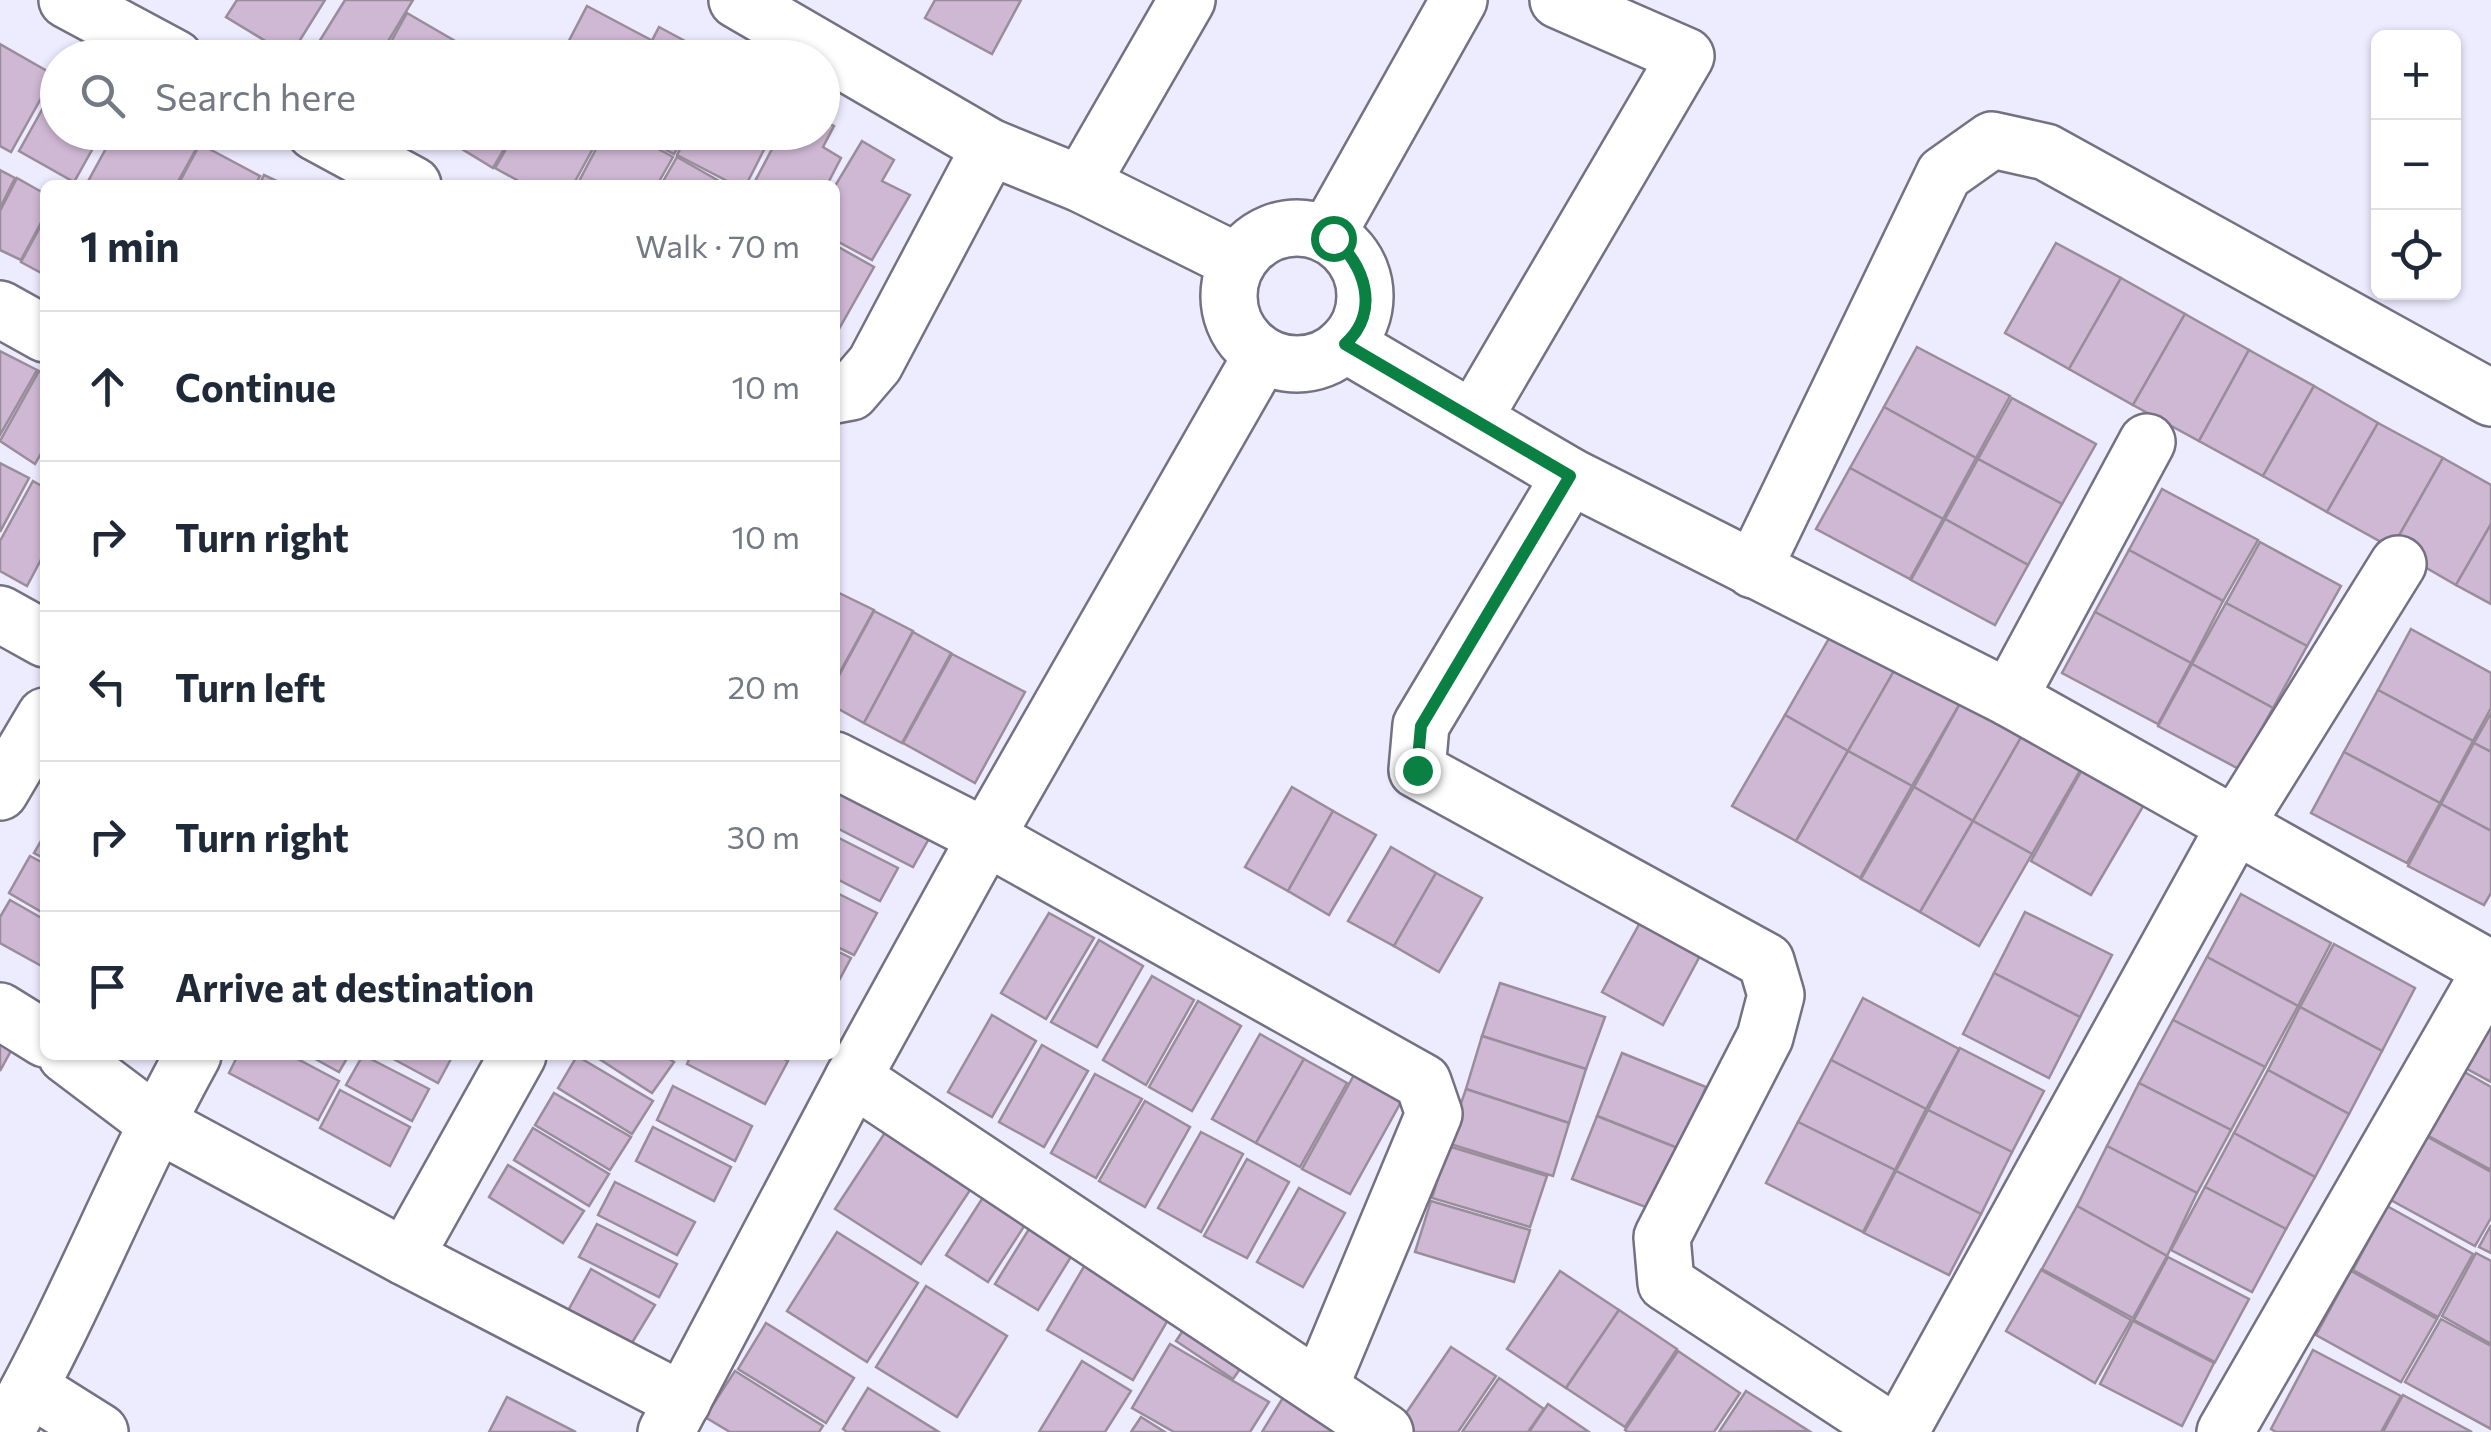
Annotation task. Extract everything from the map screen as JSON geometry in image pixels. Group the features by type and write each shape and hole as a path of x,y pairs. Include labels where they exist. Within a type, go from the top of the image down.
{"street":[{"path":"68,0 142,40"},
{"path":"737,0 817,19 990,146 1081,184 1238,262"},
{"path":"1081,184 1187,0"},
{"path":"1326,236 1458,0"},
{"path":"1474,418 1686,56 1558,0"},
{"path":"1753,570 1944,174 1992,140 2046,152 2491,398"},
{"path":"840,394 851,392 875,364 990,146"},
{"path":"348,150 404,180"},
{"path":"1292,228 1314,230 1326,236 1350,252 1362,272 1366,295 1362,318 1352,338 1335,354 1290,365 1248,346 1235,328 1228,305 1229,283 1238,262 1252,244 1270,233 1292,228"},
{"path":"0,309 40,331"},
{"path":"1345,344 1570,476 2009,698 2491,970 2225,1432"},
{"path":"73,1060 156,1123 405,1257 674,1416 853,1078 986,838 1262,355"},
{"path":"2009,698 2147,442"},
{"path":"1570,476 1421,726 1417,770 1766,961 1776,995 1765,1038 1662,1237 1666,1283 1896,1432 2234,826 2398,564"},
{"path":"0,614 40,636"},
{"path":"0,792 26,721"},
{"path":"840,763 986,838 1423,1082 1434,1114 1320,1387"},
{"path":"0,1011 40,1036"},
{"path":"100,1432 17,1410 190,1060"},
{"path":"405,1257 515,1060"},
{"path":"853,1078 1385,1432"}],"building":[{"path":"237,0 325,0 300,40 264,40 226,17"},
{"path":"345,0 413,0 389,40 320,40"},
{"path":"935,0 1021,0 992,54 925,18"},
{"path":"587,6 651,40 569,40"},
{"path":"407,13 453,40 392,40"},
{"path":"659,27 683,40 652,40"},
{"path":"0,44 40,67 40,100 11,152 0,146"},
{"path":"40,113 40,150 92,150 75,180 19,151"},
{"path":"862,141 894,160 882,181 910,195 872,260 840,243 839,180"},
{"path":"105,150 195,150 179,180 89,180"},
{"path":"197,150 211,150 260,176 258,180 181,180"},
{"path":"464,150 504,150 493,168"},
{"path":"506,150 592,150 576,180 517,180 495,168"},
{"path":"595,150 660,150 673,157 660,180 580,180"},
{"path":"680,150 764,150 749,180 725,180 677,155"},
{"path":"771,150 828,150 841,158 830,180 756,180"},
{"path":"677,157 717,180 664,180"},
{"path":"0,170 15,178 0,208"},
{"path":"17,178 40,191 40,224 21,260 0,250 0,211"},
{"path":"40,227 40,272 21,262"},
{"path":"2056,243 2121,278 2069,369 2005,333"},
{"path":"840,248 874,267 840,327"},
{"path":"2121,278 2185,314 2133,405 2069,369"},
{"path":"2185,314 2249,350 2199,441 2133,405"},
{"path":"1917,347 2010,396 1976,458 1884,407"},
{"path":"2249,350 2314,386 2263,476 2199,441"},
{"path":"0,351 37,370 0,435"},
{"path":"40,372 40,456 35,464 0,441"},
{"path":"2314,386 2378,423 2327,512 2263,476"},
{"path":"2012,398 2096,444 2062,504 1978,459"},
{"path":"1884,407 1976,458 1943,519 1850,468"},
{"path":"2378,423 2443,458 2392,548 2327,512"},
{"path":"2443,458 2491,485 2491,524 2456,585 2392,548"},
{"path":"1978,459 2062,504 2028,565 1945,519"},
{"path":"0,463 29,478 0,532"},
{"path":"1850,468 1943,519 1910,579 1816,529"},
{"path":"33,481 40,485 40,561 27,586 0,571 0,541"},
{"path":"2162,489 2258,540 2223,601 2129,550"},
{"path":"1945,519 2028,565 1995,625 1911,580"},
{"path":"2491,524 2491,604 2456,585"},
{"path":"2260,542 2341,586 2307,646 2226,603"},
{"path":"2129,550 2223,601 2191,663 2095,612"},
{"path":"840,593 874,610 840,672"},
{"path":"2226,603 2307,646 2273,708 2192,664"},
{"path":"874,611 913,631 864,723 840,710 840,674"},
{"path":"2095,612 2191,663 2158,724 2062,673"},
{"path":"1835,628 1898,664 1848,751 1785,715"},
{"path":"2411,629 2491,673 2491,708 2473,741 2378,690"},
{"path":"913,632 951,653 902,743 864,723"},
{"path":"952,654 1025,692 975,783 903,743"},
{"path":"1898,664 1962,700 1912,786 1848,751"},
{"path":"2192,664 2273,708 2239,769 2158,726"},
{"path":"2378,690 2473,741 2440,803 2344,752"},
{"path":"1962,700 2023,734 1973,821 1914,787"},
{"path":"2491,713 2491,752 2474,743"},
{"path":"1785,715 1848,751 1796,841 1732,806"},
{"path":"2023,734 2082,767 2032,854 1973,821"},
{"path":"2474,743 2491,752 2491,831 2441,804"},
{"path":"1848,751 1912,786 1860,878 1796,841"},
{"path":"2344,752 2440,803 2407,863 2311,813"},
{"path":"2083,768 2145,803 2091,895 2031,861"},
{"path":"1292,787 1333,811 1288,891 1245,867"},
{"path":"1914,787 1973,821 1920,912 1861,879"},
{"path":"842,789 931,835 913,867 840,830"},
{"path":"2441,804 2491,831 2491,893 2484,905 2408,866"},
{"path":"1333,811 1376,835 1329,915 1288,891"},
{"path":"1973,821 2032,854 1979,946 1920,912"},
{"path":"840,839 898,868 880,901 840,881"},
{"path":"1391,847 1436,873 1394,946 1348,921"},
{"path":"30,856 40,861 40,911 9,893"},
{"path":"1436,873 1482,898 1439,972 1394,946"},
{"path":"840,894 877,913 854,955 840,948"},
{"path":"2241,894 2331,943 2298,1006 2207,957"},
{"path":"10,900 40,917 40,965 0,943 0,917"},
{"path":"2025,912 2112,955 2080,1017 1994,973"},
{"path":"1049,913 1094,938 1046,1019 1001,993"},
{"path":"1641,921 1702,952 1663,1025 1602,992"},
{"path":"1099,940 1143,966 1097,1047 1051,1022"},
{"path":"2334,944 2415,988 2382,1051 2300,1007"},
{"path":"840,952 851,958 840,979"},
{"path":"2207,957 2298,1006 2265,1067 2173,1020"},
{"path":"1994,973 2080,1017 2049,1078 1963,1034"},
{"path":"1152,976 1194,1000 1146,1085 1103,1060"},
{"path":"1500,983 1605,1017 1586,1069 1482,1036"},
{"path":"1863,998 1959,1049 1926,1109 1831,1060"},
{"path":"1198,1001 1241,1026 1192,1111 1149,1087"},
{"path":"2491,1003 2491,1082 2458,1064"},
{"path":"2300,1007 2382,1051 2349,1114 2268,1070"},
{"path":"0,1012 25,1025 0,1071"},
{"path":"992,1015 1036,1041 992,1117 948,1092"},
{"path":"2173,1020 2265,1067 2231,1130 2139,1083"},
{"path":"1260,1034 1304,1059 1256,1143 1212,1119"},
{"path":"1482,1036 1586,1069 1569,1123 1466,1089"},
{"path":"1042,1045 1088,1071 1044,1147 999,1122"},
{"path":"1960,1048 2044,1091 2012,1152 1928,1110"},
{"path":"1622,1053 1706,1087 1680,1149 1597,1116"},
{"path":"1304,1059 1347,1083 1300,1167 1256,1143"},
{"path":"236,1060 299,1060 339,1081 318,1120 229,1073"},
{"path":"317,1060 346,1060 339,1072"},
{"path":"360,1060 373,1060 429,1089 412,1121 346,1085"},
{"path":"395,1060 450,1060 438,1083"},
{"path":"575,1060 584,1060 653,1101 632,1134 558,1088"},
{"path":"601,1060 674,1062 652,1093"},
{"path":"689,1060 788,1061 765,1104 687,1064"},
{"path":"1831,1060 1926,1109 1895,1170 1798,1122"},
{"path":"2268,1070 2349,1114 2315,1177 2234,1133"},
{"path":"2461,1070 2491,1087 2491,1170 2425,1134"},
{"path":"1095,1074 1142,1099 1096,1178 1051,1153"},
{"path":"1354,1075 1401,1102 1350,1194 1302,1169"},
{"path":"2139,1083 2231,1130 2197,1193 2107,1146"},
{"path":"673,1086 752,1126 735,1161 657,1120"},
{"path":"1466,1089 1569,1123 1553,1176 1447,1143"},
{"path":"340,1090 410,1127 390,1166 320,1128"},
{"path":"554,1093 631,1137 610,1170 535,1125"},
{"path":"1145,1101 1190,1127 1145,1207 1099,1181"},
{"path":"1928,1110 2012,1152 1981,1214 1896,1171"},
{"path":"1597,1116 1680,1149 1656,1211 1572,1179"},
{"path":"892,1122 978,1178 921,1264 835,1209"},
{"path":"1798,1122 1895,1170 1863,1232 1766,1183"},
{"path":"653,1127 731,1167 714,1201 636,1161"},
{"path":"533,1128 609,1174 589,1206 514,1160"},
{"path":"1201,1132 1243,1154 1201,1232 1158,1208"},
{"path":"2234,1133 2315,1177 2286,1229 2205,1187"},
{"path":"2424,1135 2491,1172 2491,1218 2475,1246 2389,1199"},
{"path":"1448,1146 1547,1176 1530,1227 1432,1198"},
{"path":"2107,1146 2197,1193 2167,1256 2077,1206"},
{"path":"1247,1159 1289,1182 1247,1258 1204,1236"},
{"path":"508,1165 584,1211 563,1243 489,1197"},
{"path":"1896,1171 1981,1214 1949,1275 1864,1233"},
{"path":"615,1182 695,1222 677,1255 598,1215"},
{"path":"991,1185 1034,1211 988,1282 946,1255"},
{"path":"2205,1187 2286,1229 2252,1292 2171,1250"},
{"path":"1299,1188 1345,1213 1303,1287 1257,1262"},
{"path":"1431,1201 1530,1230 1514,1282 1415,1252"},
{"path":"2077,1206 2167,1256 2133,1318 2042,1269"},
{"path":"2387,1206 2473,1254 2438,1317 2353,1270"},
{"path":"1039,1213 1082,1239 1038,1310 995,1284"},
{"path":"597,1224 677,1264 659,1297 579,1257"},
{"path":"2491,1225 2491,1253 2479,1247"},
{"path":"837,1232 918,1283 867,1362 787,1311"},
{"path":"1093,1251 1179,1301 1133,1380 1047,1330"},
{"path":"2476,1253 2491,1261 2491,1344 2442,1316"},
{"path":"2168,1257 2249,1299 2215,1362 2134,1320"},
{"path":"591,1269 655,1305 627,1351 565,1316"},
{"path":"2041,1270 2131,1320 2095,1383 2006,1331"},
{"path":"1560,1271 1619,1310 1566,1388 1507,1349"},
{"path":"2351,1271 2437,1319 2401,1382 2316,1335"},
{"path":"926,1286 1007,1336 957,1417 876,1367"},
{"path":"1619,1310 1677,1349 1625,1427 1566,1388"},
{"path":"1196,1311 1254,1349 1233,1379 1176,1341"},
{"path":"2441,1319 2491,1346 2491,1429 2405,1382"},
{"path":"2133,1321 2214,1363 2182,1426 2100,1384"},
{"path":"766,1323 854,1378 826,1423 738,1369"},
{"path":"1170,1344 1269,1402 1250,1432 1174,1432 1132,1408"},
{"path":"1451,1347 1496,1376 1458,1432 1408,1432 1398,1425"},
{"path":"2313,1350 2401,1396 2381,1432 2271,1429"},
{"path":"1678,1351 1740,1393 1714,1432 1628,1432 1625,1430"},
{"path":"1082,1361 1131,1391 1105,1432 1039,1432"},
{"path":"735,1371 823,1426 819,1432 730,1432 705,1417"},
{"path":"1499,1378 1544,1409 1528,1432 1462,1432"},
{"path":"1292,1383 1372,1432 1262,1432"},
{"path":"868,1388 939,1432 847,1432 843,1429"},
{"path":"1746,1391 1809,1431 1719,1432"},
{"path":"2403,1395 2472,1432 2383,1432"},
{"path":"507,1397 576,1432 489,1432"},
{"path":"1548,1404 1589,1432 1529,1432"},
{"path":"1141,1417 1165,1432 1131,1432"}],"route":[{"path":"1333,238 1350,252 1362,272 1366,295 1362,318 1345,344 1570,476 1421,726 1417,770"}]}
